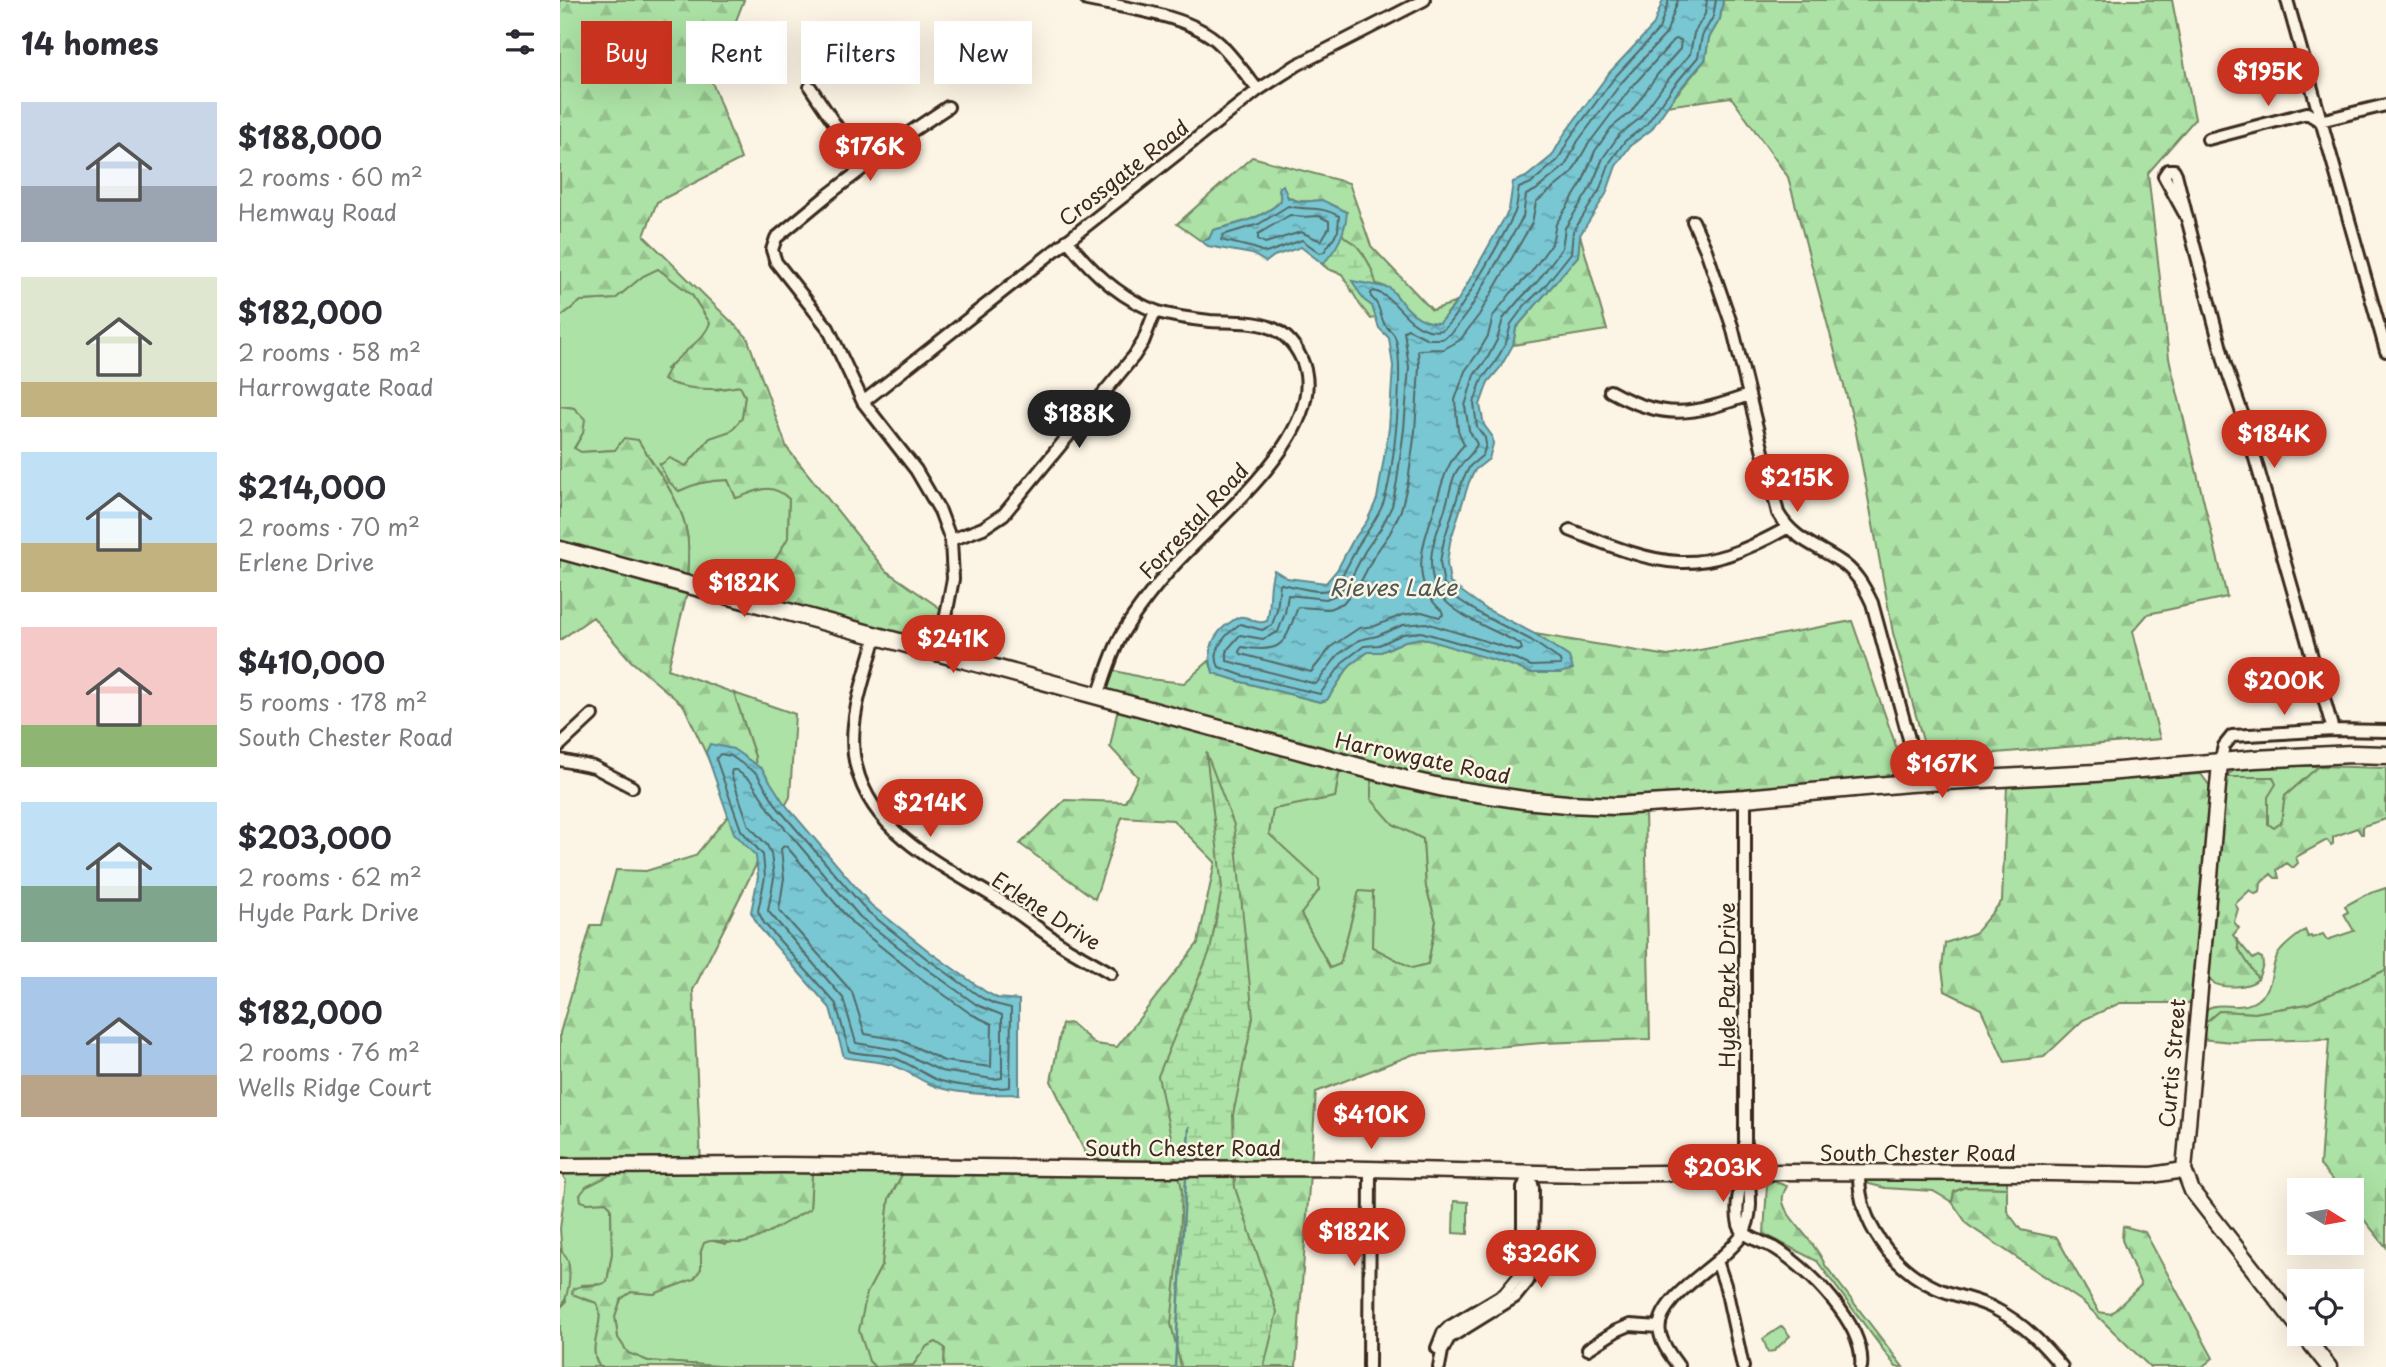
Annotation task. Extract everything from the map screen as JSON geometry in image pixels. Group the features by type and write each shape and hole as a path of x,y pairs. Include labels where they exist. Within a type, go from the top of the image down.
{"main road":[{"name":"Harrowgate Road","path":"560,550 1404,779 1493,796 1616,806 2301,756 2386,755"}],"street":[{"path":"1087,0 1111,3 1165,17 1205,32 1219,43 1258,90"},
{"name":"Crossgate Road","path":"863,402 1258,90 1297,65 1424,0"},
{"path":"2287,0 2386,351"},
{"path":"810,87 864,167"},
{"path":"2208,139 2307,113 2320,121 2386,105"},
{"path":"939,652 953,579 951,540 940,511 927,488 863,402 828,328 776,262 772,250 774,242 828,195 948,107"},
{"path":"2187,218 2225,364 2242,413 2333,730"},
{"path":"1693,221 1732,326 1774,502 1787,528 1803,541 1840,560 1866,590 1872,603 1921,783"},
{"path":"951,540 983,528 1004,514 1135,356 1150,327 1155,311 1106,281 1067,240"},
{"name":"Forrestal Road","path":"1098,695 1111,656 1131,620 1182,556 1246,494 1295,427 1306,404 1305,368 1301,357 1283,334 1263,324 1183,318 1155,311"},
{"path":"1609,391 1646,408 1675,413 1695,411 1749,395"},
{"path":"1570,530 1652,560 1685,563 1728,555 1787,528"},
{"name":"Erlene Drive","path":"876,636 857,703 853,737 857,771 874,808 892,829 913,847 1002,902 1069,949 1111,973"},
{"path":"560,745 592,715"},
{"path":"2220,762 2224,746 2232,736 2333,730 2386,731"},
{"path":"560,760 594,767 632,787"},
{"name":"Curtis Street","path":"2184,1170 2220,762"},
{"name":"Hyde Park Drive","path":"1744,1233 1749,1224 1751,1184 1745,1172 1745,798"},
{"name":"South Chester Road","path":"560,1166 1370,1169 1583,1174 1859,1172 2152,1175 2184,1170"},
{"path":"1369,1367 1370,1169"},
{"path":"2184,1170 2192,1191 2287,1313"},
{"path":"1859,1172 1859,1189 1867,1218 1891,1255 1921,1280 1936,1288 1994,1307 2010,1317 2029,1330 2062,1367"},
{"path":"1438,1367 1449,1338 1515,1297 1528,1281 1531,1269 1533,1188 1529,1173"},
{"path":"1679,1367 1662,1341 1659,1327 1666,1308 1744,1233 1790,1259 1805,1271 1846,1316 1859,1341 1861,1367"},
{"path":"1717,1261 1727,1288 1743,1367"},
{"path":"1588,1349 1630,1325 1659,1327"},
{"path":"2313,1346 2329,1367"}],"green space":[{"path":"560,0 744,0 736,21 686,21 686,84 713,84 741,159 657,202 644,236 747,337 787,448 885,570 947,613 939,652 740,599 748,581 765,571 788,538 789,499 770,489 757,490 736,498 728,480 702,482 679,491 668,481 660,465 670,458 686,466 710,438 731,431 742,418 745,396 740,386 701,389 663,380 672,364 700,339 710,323 692,295 658,269 643,276 615,299 581,301 560,317"},
{"path":"1723,0 2172,0 2195,119 2148,173 2169,358 2227,597 2148,614 2133,631 2160,739 1996,753 1980,761 1930,766 1893,633 1855,427 1788,177 1731,97 1667,106 1705,60 1709,38 1720,19"},
{"path":"1252,157 1349,183 1371,246 1432,310 1457,302 1439,323 1427,321 1412,313 1390,289 1329,269 1322,264 1322,200 1298,201 1288,197 1279,188 1281,201 1274,207 1249,220 1213,230 1209,239 1201,241 1177,224"},
{"path":"1341,232 1357,246 1372,270 1381,317 1371,319 1342,274 1322,264 1323,255"},
{"path":"1580,235 1607,330 1513,345 1516,328 1578,256"},
{"path":"659,268 692,295 710,323 706,334 666,369 715,390 740,386 745,396 742,419 731,431 710,438 686,466 660,464 668,481 679,491 703,482 728,480 736,498 757,490 770,489 789,498 788,538 765,571 748,581 740,599 687,584 687,534 680,509 638,440 615,450 581,452 574,449 583,433 574,408 560,406 560,317 581,301 615,299 643,276"},
{"path":"560,406 574,408 585,419 583,433 574,448 581,452 615,450 624,438 638,440 680,509 687,534 687,584 560,550"},
{"path":"560,557 688,589 668,669 734,693 755,757 760,857 693,990 701,1164 560,1164 560,1033 591,925 601,925 616,870 646,871 695,856 729,815 712,767 684,706 631,661 593,617 560,640"},
{"path":"1852,621 1909,783 1661,804 1505,797 1098,696 1107,669 1149,679 1184,683 1209,661 1214,673 1320,702 1327,700 1350,665 1368,652 1381,652 1405,641 1422,638 1529,673 1560,673 1569,657 1535,634 1668,656"},
{"path":"734,693 795,714 790,797 778,819 756,783 755,757"},
{"path":"1118,708 1340,768 1335,797 1273,809 1269,834 1319,880 1319,890 1301,914 1330,968 1340,964 1359,891 1373,892 1372,947 1412,968 1428,964 1436,921 1426,887 1423,839 1393,824 1371,799 1371,777 1645,811 1650,1039 1542,1043 1414,1054 1316,1092 1311,1165 1092,1167 1051,1081 1062,1024 1071,1023 1095,1044 1117,1047 1198,943 1215,862 1173,820 1122,817 1095,899 1020,844 1065,800 1125,802 1138,777 1110,747"},
{"path":"1206,752 1234,825 1253,1018 1233,1115 1235,1188 1277,1312 1264,1367 1181,1367 1171,1324 1180,1240 1182,1189 1158,1076 1210,951 1222,888"},
{"path":"2319,766 2285,796 2281,823 2274,828 2268,824 2268,797 2273,777 2226,777 2244,767"},
{"path":"2319,766 2386,768 2386,819 2363,826 2363,834 2357,828 2333,837 2331,845 2327,840 2296,857 2298,863 2293,868 2287,863 2277,870 2279,878 2271,874 2261,883 2260,892 2255,894 2250,890 2235,904 2238,909 2234,922 2239,928 2233,935 2258,979 2242,986 2216,984 2210,980 2207,971 2226,777 2273,777 2276,784 2268,797 2268,824 2274,828 2281,823 2285,796"},
{"path":"1340,768 1371,777 1393,824 1423,839 1426,887 1436,921 1428,964 1412,969 1372,947 1373,892 1359,892 1340,964 1330,969 1301,914 1319,890 1269,834 1273,809 1335,797"},
{"path":"2201,774 2212,789 2190,1003 2120,1003 2083,1020 2044,1057 2005,1062 1981,1009 1945,991 1942,968 1945,943 1975,933 2002,901 2007,786"},
{"path":"2386,888 2386,970 2308,1004 2255,1013 2219,1011 2201,1026 2205,1010 2211,1007 2243,1006 2263,995 2269,985 2279,952 2305,930 2308,937 2323,934 2327,940 2354,931 2344,914 2348,912 2345,906"},
{"path":"2238,941 2253,959 2258,956 2262,958 2263,965 2258,979 2238,948"},
{"path":"2386,970 2386,1247 2364,1220 2364,1178 2330,1178 2320,1165 2329,1039 2233,1042 2200,1039 2201,1026 2219,1011 2255,1013 2308,1004"},
{"path":"618,1171 586,1187 587,1203 606,1202 611,1207 612,1254 607,1282 581,1285 583,1299 597,1303 599,1311 595,1351 600,1367 560,1367 560,1308 566,1302 560,1229 566,1181 561,1173"},
{"path":"618,1171 812,1173 810,1209 747,1242 704,1243 701,1269 694,1279 654,1294 631,1292 621,1299 615,1316 618,1338 628,1353 648,1361 731,1367 600,1367 595,1351 600,1319 597,1303 572,1294 577,1287 607,1282 612,1254 611,1207 606,1202 581,1201 580,1195 586,1187"},
{"path":"812,1173 903,1173 889,1199 882,1265 867,1293 869,1361 875,1367 731,1367 648,1361 628,1353 618,1338 615,1316 621,1299 631,1292 654,1294 701,1269 703,1243 709,1240 726,1244 810,1209"},
{"path":"903,1173 1310,1173 1296,1367 944,1367 945,1348 936,1342 927,1346 913,1365 875,1367 869,1361 859,1330 867,1293 882,1265 889,1199"},
{"path":"1854,1176 2007,1177 2007,1188 1965,1187 1954,1192 1952,1202 1933,1191 1885,1188 1857,1181"},
{"path":"1773,1181 1787,1186 1783,1200 1790,1216 1903,1367 1896,1367 1817,1261 1764,1234 1767,1184"},
{"path":"1965,1187 2007,1188 2007,1211 2021,1230 2057,1238 2099,1312 2111,1314 2141,1285 2122,1240 2123,1226 2145,1232 2213,1358 2202,1367 2150,1367 2083,1302 1968,1225 1952,1202 1954,1192"},
{"path":"1454,1201 1468,1202 1468,1234 1453,1233"},
{"path":"560,1249 569,1263 569,1277 566,1298 560,1308"},
{"path":"1782,1326 1790,1336 1774,1351 1768,1352 1763,1339"},
{"path":"936,1342 945,1347 944,1367 896,1367 913,1365 927,1346"}],"water":[{"name":"Rieves Lake","path":"1663,0 1723,0 1720,19 1709,38 1705,60 1678,91 1651,130 1630,146 1616,166 1606,194 1580,235 1578,256 1516,328 1513,345 1500,368 1488,382 1480,405 1484,425 1492,436 1493,444 1489,459 1475,470 1469,482 1450,542 1447,563 1450,583 1486,609 1535,634 1569,657 1573,669 1560,673 1529,673 1422,638 1405,641 1381,652 1368,652 1350,665 1327,700 1320,702 1213,673 1211,648 1216,636 1225,626 1240,617 1259,622 1267,621 1274,570 1287,578 1326,583 1367,521 1377,499 1389,428 1393,366 1389,338 1379,328 1372,306 1364,300 1352,281 1390,288 1417,316 1440,323 1457,302 1509,210 1513,182 1526,177 1552,156 1565,133 1610,72 1653,26"},
{"path":"1283,185 1288,198 1301,202 1322,200 1347,212 1340,240 1323,264 1301,247 1274,256 1266,262 1252,254 1208,246 1201,241 1209,239 1213,230 1249,220 1274,207 1281,201 1279,188"},
{"path":"710,744 733,749 762,769 784,803 871,905 986,992 997,998 1019,1000 1019,1094 977,1094 947,1090 892,1065 844,1057 830,1008 759,927 751,912 758,877 756,856 734,833 706,752"}],"waterway":[{"path":"1187,1161 1189,1127"},
{"path":"1175,1367 1186,1177"}]}
